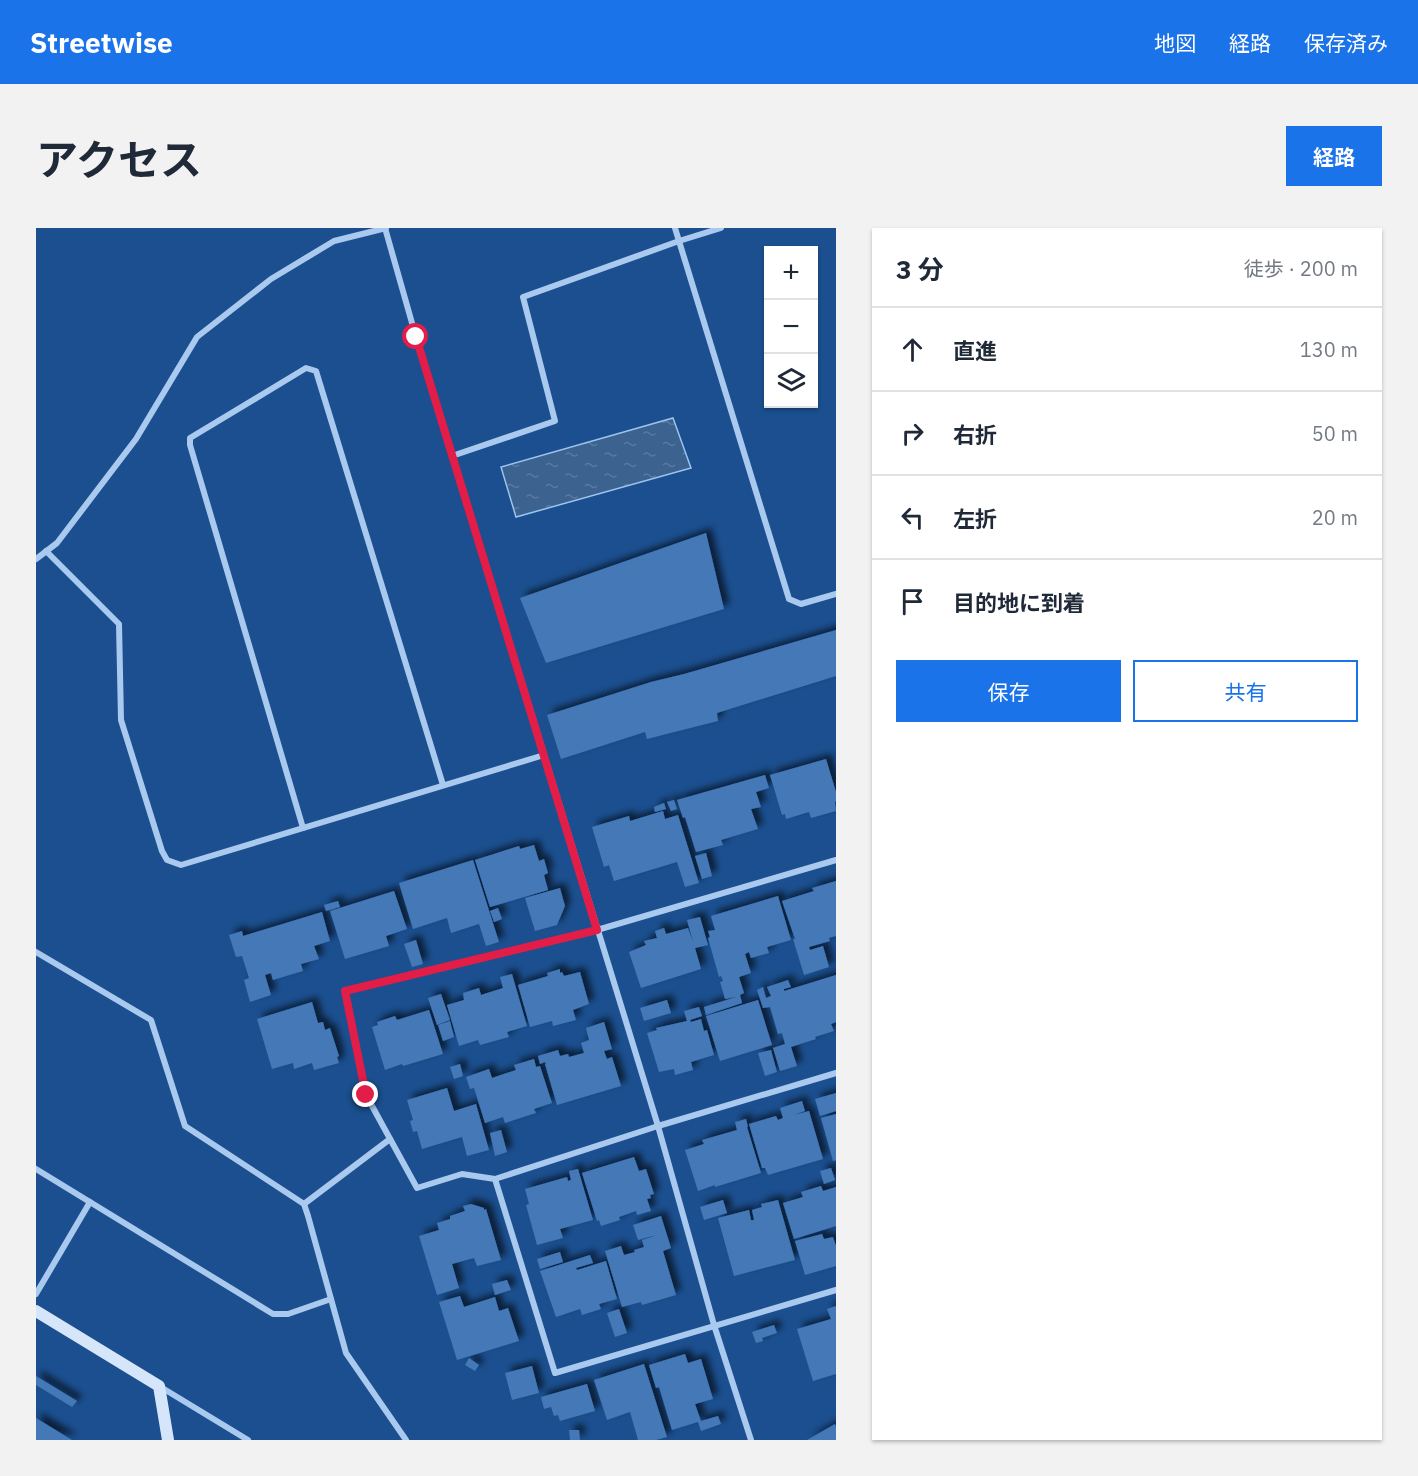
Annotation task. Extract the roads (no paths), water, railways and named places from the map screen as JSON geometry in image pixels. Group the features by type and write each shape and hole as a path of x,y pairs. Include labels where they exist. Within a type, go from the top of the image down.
{"street":[{"path":"36,559 57,543 136,439 197,337 271,279 334,241 385,228 452,456 658,1126 714,1325 751,1440"},
{"path":"675,228 789,599 801,603 836,594"},
{"path":"452,456 555,421 523,297 721,228"},
{"path":"303,828 190,446 190,438 306,368 316,371 444,785"},
{"path":"46,551 119,624 121,720 162,851 167,860 181,865 544,755"},
{"path":"836,860 597,930 345,991 366,1095 417,1188 462,1174 495,1179 658,1126 836,1073"},
{"path":"36,952 151,1020 185,1126 304,1204 346,1353 406,1440"},
{"path":"304,1204 390,1139"},
{"path":"36,1169 273,1314 288,1314 331,1299"},
{"path":"495,1179 555,1373 836,1290"},
{"path":"36,1294 90,1202"},
{"path":"36,1311 248,1440"},
{"path":"159,1386 168,1440"}],"water":[{"path":"673,418 691,468 516,517 501,467"}]}
